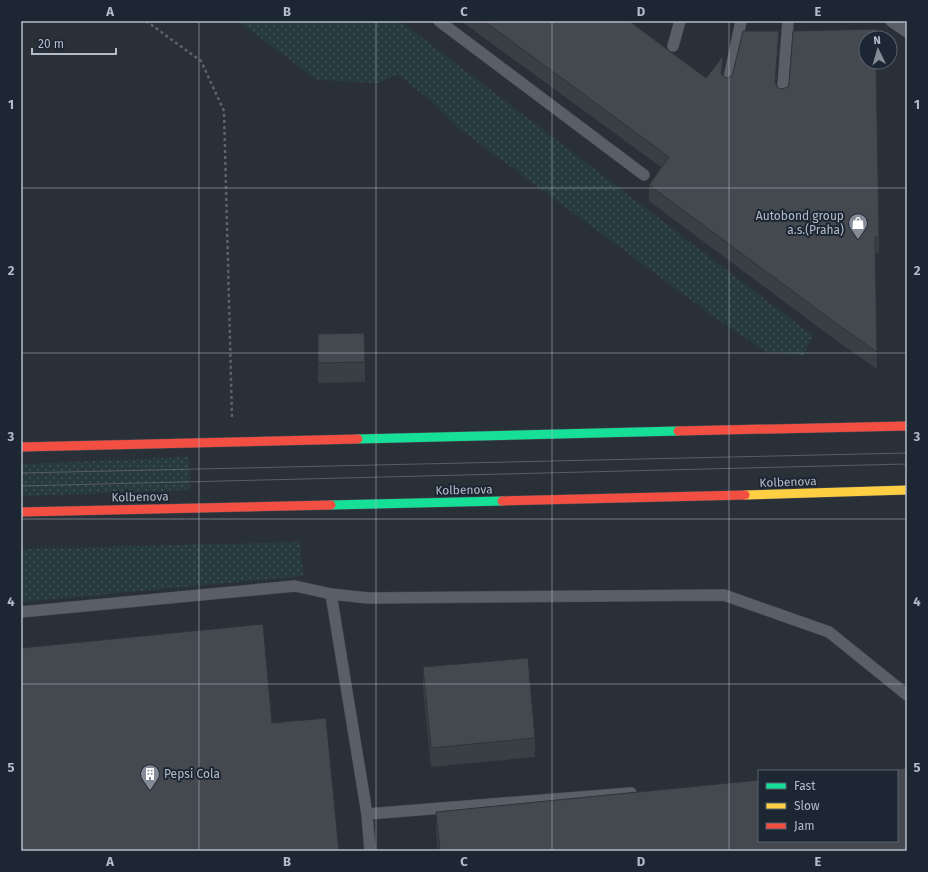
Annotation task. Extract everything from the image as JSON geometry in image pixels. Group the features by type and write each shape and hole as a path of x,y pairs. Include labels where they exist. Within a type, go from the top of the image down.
{"main road":[{"path":"21,448 907,426"},
{"name":"Kolbenova","path":"21,512 907,490"}],"lane":[{"path":"439,21 644,175"},
{"path":"673,46 680,21"},
{"path":"727,88 741,21"},
{"path":"782,99 788,21"},
{"path":"891,21 907,32"},
{"path":"21,612 295,586 331,594 368,598 724,595 829,632 907,695"},
{"path":"331,594 367,814 370,851"},
{"path":"367,814 642,792"}],"path":[{"path":"146,21 201,61 224,111 232,442"}],"green space":[{"path":"238,21 400,21 813,336 803,355 765,351 713,316 452,123 437,106 398,74 377,83 317,80"},
{"path":"189,457 190,490 21,496 21,464"},
{"path":"300,542 303,576 21,602 21,549"}],"building":[{"path":"484,21 629,21 706,78 723,56 721,74 726,78 732,76 743,31 779,31 775,82 778,88 782,89 788,87 789,83 793,31 876,29 858,30 858,70 876,70 879,237 875,237 877,352 649,185 669,157"},
{"path":"364,333 365,362 318,363 318,334"},
{"name":"Pepsi Cola","path":"263,624 272,723 326,718 339,851 21,851 21,648"},
{"path":"528,658 535,738 431,748 423,667"},
{"path":"907,768 907,851 440,851 436,812 758,780 758,842 898,842 898,770 886,770"}],"tram line":[{"path":"21,473 907,453"},
{"path":"21,486 907,464"}],"traffic: fast":[{"path":"358,439 678,431"},
{"path":"331,505 502,501"}],"traffic: slow":[{"path":"745,495 907,490"}],"traffic: jam":[{"path":"678,431 907,426"},
{"path":"21,447 358,439"},
{"path":"502,501 745,495"},
{"path":"21,512 331,505"}],"place":[{"name":"Autobond group a.s.(Praha)","path":"858,240"},
{"name":"Pepsi Cola","path":"150,791"}]}
